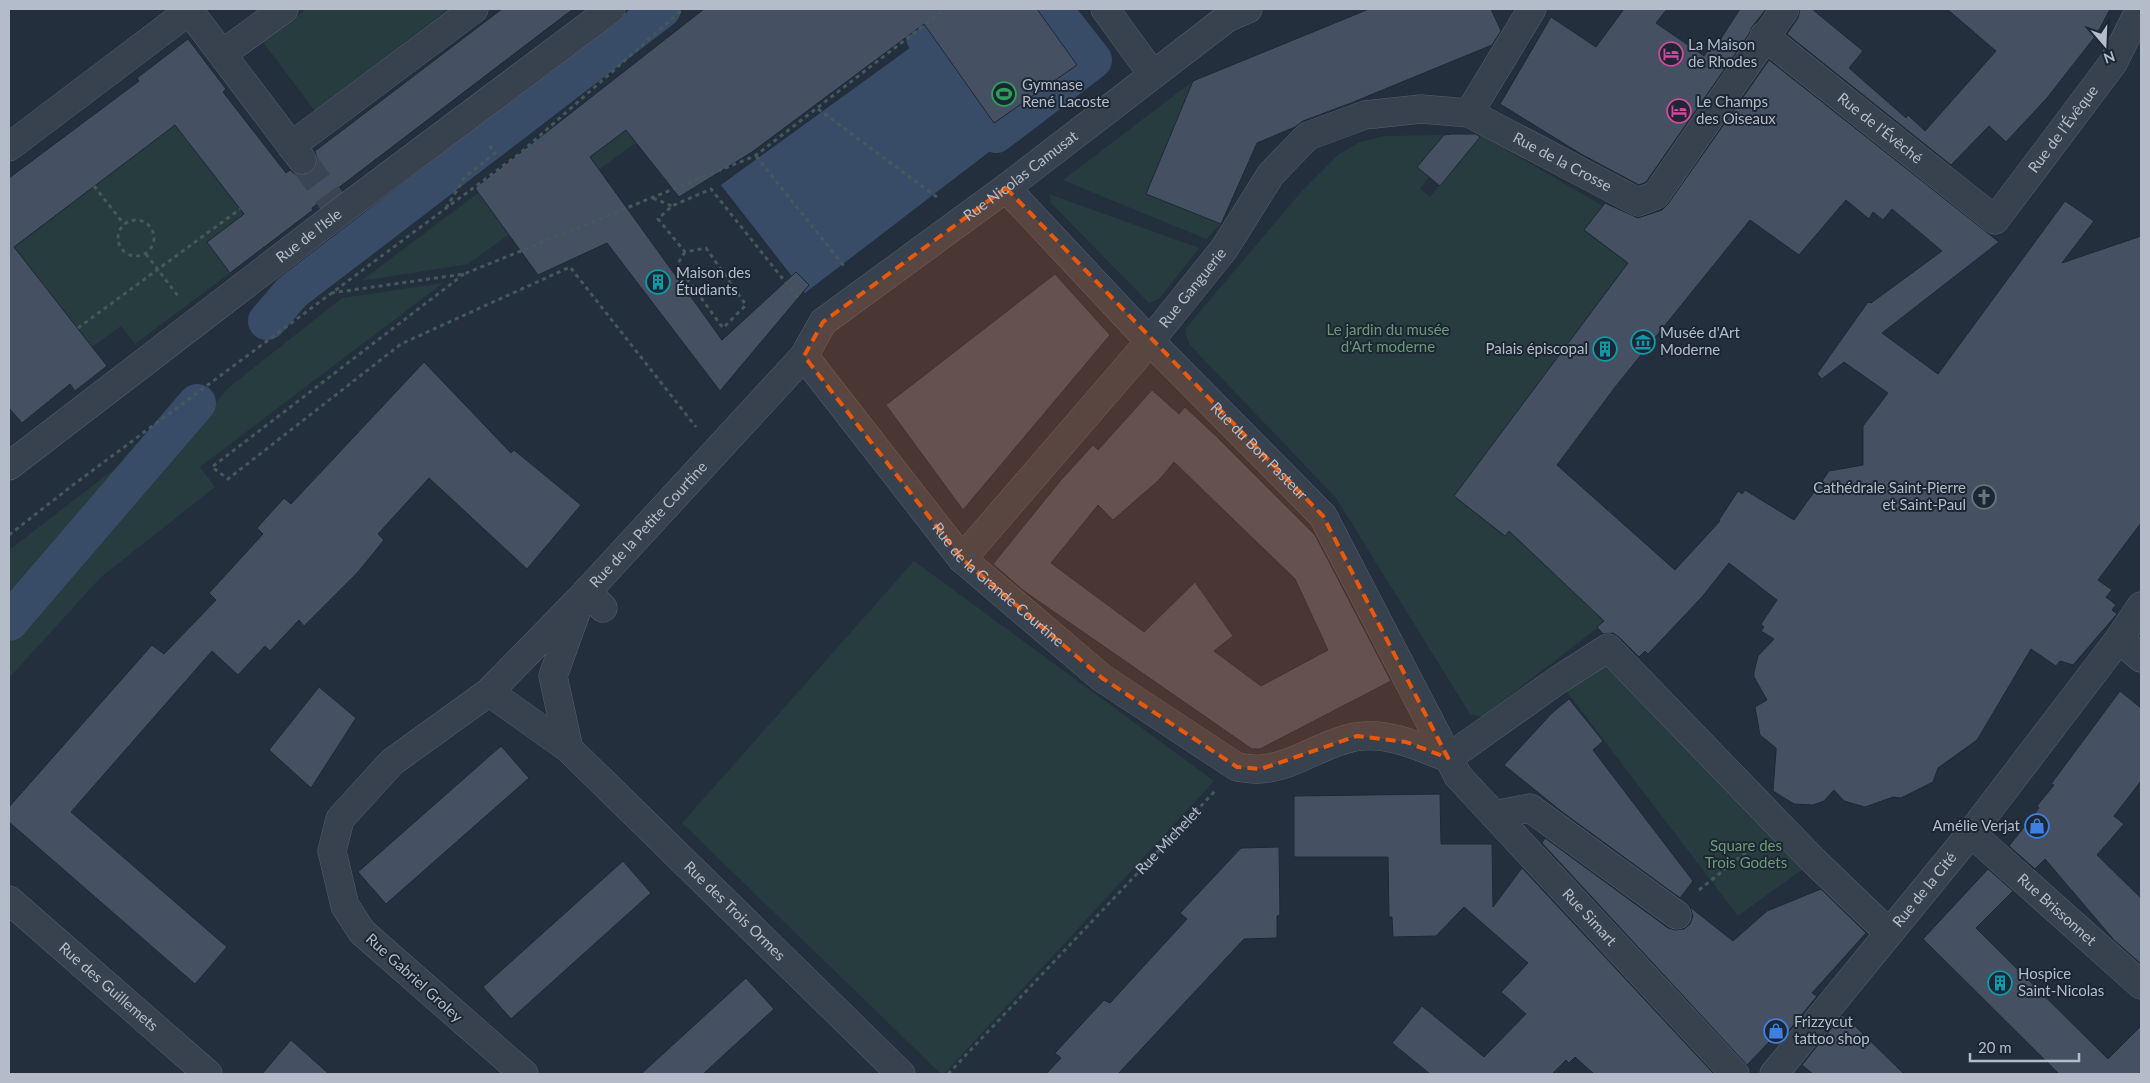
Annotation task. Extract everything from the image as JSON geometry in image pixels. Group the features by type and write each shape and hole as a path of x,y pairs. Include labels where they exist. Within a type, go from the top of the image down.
{"street":[{"path":"222,54 284,9"},
{"path":"9,147 189,10 297,153 474,9"},
{"name":"Rue de l'Isle","path":"9,466 340,212 611,9"},
{"path":"1105,9 1153,74"},
{"name":"Rue Nicolas Camusat","path":"804,356 822,322 1006,188 1227,18 1248,9"},
{"path":"1469,113 1532,9"},
{"path":"1764,36 1784,9"},
{"name":"Rue de l’Évêque","path":"1995,220 2113,63 2140,9"},
{"name":"Rue de la Crosse","path":"1469,113 1638,202 1656,195 1764,36"},
{"name":"Rue de l’Évêché","path":"1764,36 1995,220"},
{"name":"Rue Ganguerie","path":"962,559 1150,341 1224,249 1271,174 1308,136 1365,115 1422,109 1469,113"},
{"name":"Rue du Bon Pasteur","path":"1006,188 1150,341 1323,516 1448,758"},
{"name":"Rue de la Grande Courtine","path":"804,356 962,559 1102,678 1237,767"},
{"name":"Rue de la Petite Courtine","path":"489,692 590,599 804,356"},
{"path":"569,749 553,676 590,599"},
{"name":"Rue de la Cité","path":"1774,1074 1971,833 2119,639 2141,606"},
{"path":"2119,639 2141,658"},
{"path":"1237,767 1261,769 1286,763 1330,744 1357,736 1383,737 1406,742 1448,758 1558,680 1608,648 1779,826 1888,933"},
{"name":"Rue des Trois Ormes","path":"489,692 569,749 901,1074"},
{"name":"Rue Gabriel Groley","path":"489,692 392,762 340,819 332,851 345,906 362,932 390,954 490,1046 524,1074"},
{"name":"Rue Simart","path":"1448,758 1458,776 1735,1074"},
{"path":"1494,815 1530,808 1677,915"},
{"name":"Rue Brissonnet","path":"1971,833 2141,985"},
{"name":"Rue des Guillemets","path":"9,900 208,1074"}],"path":[{"path":"9,535 80,479 519,154 683,9"},
{"path":"330,293 464,274 756,156 945,9"},
{"path":"818,109 943,201"},
{"path":"444,210 465,177 496,152"},
{"path":"756,156 849,272"},
{"path":"94,186 124,224"},
{"path":"685,252 658,219 672,206 711,190 800,300"},
{"path":"653,198 672,206"},
{"path":"78,328 240,209"},
{"path":"140,220 150,227 153,232 153,244 146,254 134,256 123,252 117,241 117,235 124,224 129,221 140,220"},
{"path":"706,248 746,305 724,328 677,265 685,252 706,248"},
{"path":"146,254 198,322"},
{"path":"464,274 212,467 228,478 401,344 570,268 698,429"},
{"name":"Rue Michelet","path":"948,1074 1237,767"},
{"path":"1696,893 1779,826"}],"highlighted area":[{"path":"1006,188 1323,516 1448,758 1406,742 1357,736 1261,769 1237,767 1102,678 962,559 804,356 823,322"}],"green space":[{"path":"306,9 448,9 315,111 263,42"},
{"path":"1193,81 1147,194 1221,224 1206,239 1063,180"},
{"path":"622,85 655,129 468,264 361,281"},
{"path":"175,125 244,214 207,242 230,273 135,344 121,326 92,347 14,247"},
{"name":"Le jardin du musée d'Art moderne","path":"1444,135 1418,167 1429,177 1420,189 1430,197 1481,135 1603,206 1584,231 1628,263 1454,496 1505,536 1509,531 1605,622 1482,717 1470,714 1336,498 1190,345 1186,335 1186,328 1302,191 1339,154 1360,142 1385,136"},
{"path":"1049,194 1199,248 1159,299 1149,303 1051,203"},
{"path":"443,283 200,467 215,487 101,577 9,678 9,644 228,388 342,298"},
{"path":"147,444 9,601 9,550"},
{"path":"914,561 1214,781 944,1074 941,1074 682,823"},
{"name":"Square des Trois Godets","path":"1608,648 1814,861 1738,916 1558,680"}],"water":[{"path":"925,37 1002,142 805,293 721,185"}],"building":[{"path":"502,9 573,9 230,273 207,242 244,214 175,125 14,247 107,366 75,391 70,384 22,423 9,408 9,178 139,81 137,78 188,39 226,89 223,92 286,173 290,170 296,175 304,175 312,172 317,166 315,151"},
{"path":"704,9 1037,9 1077,65 994,123 924,24 752,152 679,197 626,130 590,157 722,340 796,272 809,285 720,391 607,243 538,275 475,188"},
{"path":"1369,9 1491,9 1501,31 1492,45 1303,121 1295,127 1257,143 1221,224 1146,194 1193,81"},
{"path":"1624,9 1667,9 1656,23 1704,56 1717,38 1720,40 1740,9 1766,9 1646,182 1639,185 1581,154 1500,104 1551,17 1596,47"},
{"path":"1800,9 1812,9 1863,51 1849,68 1906,118 1908,115 1925,131 1996,51 1947,9 2110,9 2097,34 2047,98 2006,142 1989,126 1951,165 1787,34 1798,18"},
{"name":"Cathédrale Saint-Pierre et Saint-Paul","path":"1769,60 1999,242 1882,333 1938,374 2065,201 2094,221 2062,263 2141,236 2141,523 2098,580 2112,590 2106,597 2116,605 2112,610 2117,614 2073,665 2060,661 2056,666 2031,649 1977,740 1938,768 1933,782 1901,798 1893,797 1865,807 1844,801 1834,790 1824,801 1813,805 1794,804 1773,791 1776,748 1760,735 1755,707 1767,700 1754,677 1754,672 1758,656 1774,639 1761,631 1764,627 1761,624 1777,600 1729,563 1702,597 1648,654 1645,651 1639,657 1613,633 1603,634 1597,627 1604,621 1509,531 1505,536 1454,496 1628,263 1584,230 1605,203 1638,218 1662,210","holes":["1846,200 1869,219 1873,212 1883,220 1892,209 1942,251 1871,303 1868,302 1817,374 1822,379 1844,362 1888,393 1863,426 1863,465 1829,471 1794,520 1745,490 1742,494 1738,491 1720,521 1675,570 1557,465 1616,386 1750,220 1799,255"]},
{"path":"1476,134 1480,137 1440,186 1417,167 1444,135"},
{"path":"1055,274 1110,335 963,510 886,405"},
{"path":"424,362 511,453 514,450 581,505 527,569 429,478 378,534 384,540 358,572 304,626 299,620 270,651 265,646 238,675 212,651 71,812 227,947 195,984 9,822 9,807 152,645 164,654 216,600 209,593 263,534 257,528 284,498 291,504"},
{"path":"1152,390 1179,414 1185,407 1315,535 1391,681 1260,749 1252,749 1024,591 993,564 1061,480 1093,445 1098,450","holes":["1174,462 1295,579 1328,650 1261,686 1214,651 1233,636 1195,582 1144,632 1051,563 1098,505 1113,520 1159,480"]},
{"path":"319,687 356,718 311,788 269,750"},
{"path":"2120,691 2141,708 2141,781 2114,816 2124,824 2097,855 2141,898 2141,964 2114,940 2045,859 2035,869 2009,846 2039,808 2037,806 2054,785 2051,784"},
{"path":"1569,699 1603,741 1593,750 1693,881 1680,898 1561,811 1504,765 1552,713"},
{"path":"501,746 529,778 386,904 358,872"},
{"path":"1440,794 1441,844 1492,844 1493,907 1522,868 1714,1074 1594,1074 1575,1057 1569,1063 1566,1060 1552,1074 1430,1074 1392,1043 1422,1006 1484,1057 1526,1014 1501,992 1528,963 1464,907 1436,936 1393,937 1392,917 1389,917 1388,857 1294,857 1294,796"},
{"path":"1545,838 1668,928 1675,930 1684,929 1690,924 1693,916 1690,907 1733,941 1767,911 1821,889 1866,933 1812,993 1817,996 1778,1044 1772,1039 1747,1065 1542,843"},
{"path":"1279,847 1280,915 1277,916 1277,938 1244,939 1118,1074 1046,1074 1061,1058 1055,1053 1104,1000 1110,1003 1187,919 1180,913 1241,848"},
{"path":"623,861 651,893 511,1019 483,987"},
{"name":"Hospice Saint-Nicolas","path":"1988,869 2013,891 1976,928 2108,1059 2141,1026 2141,1074 2059,1074 1923,939"},
{"path":"746,978 774,1009 703,1074 641,1074"},
{"path":"1842,1015 1904,1074 1813,1074 1802,1065"},
{"path":"291,1040 329,1074 262,1074"}],"waterway":[{"path":"267,321 292,292 662,9"},
{"path":"960,9 925,37 996,134 1093,60 1053,9"},
{"path":"9,622 197,403"}],"tunnel":[{"path":"302,160 340,212"}],"place":[{"name":"La Maison de Rhodes","path":"1671,54"},
{"name":"Gymnase René Lacoste","path":"1004,94"},
{"name":"Le Champs des Oiseaux","path":"1679,111"},
{"name":"Maison des Étudiants","path":"658,282"},
{"name":"Musée d'Art Moderne","path":"1643,342"},
{"name":"Palais épiscopal","path":"1605,349"},
{"name":"Cathédrale Saint-Pierre et Saint-Paul","path":"1984,497"},
{"name":"Amélie Verjat","path":"2037,826"},
{"name":"Hospice Saint-Nicolas","path":"2000,983"},
{"name":"Frizzycut tattoo shop","path":"1776,1031"}]}
